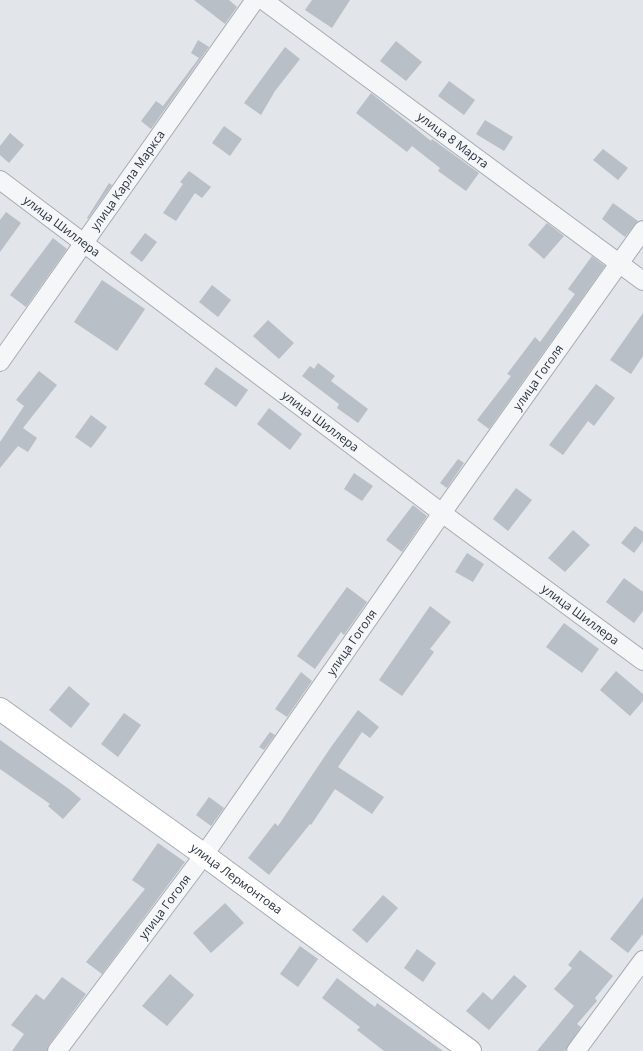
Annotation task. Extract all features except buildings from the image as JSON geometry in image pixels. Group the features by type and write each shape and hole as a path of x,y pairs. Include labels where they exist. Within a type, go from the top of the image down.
{"street":[{"name":"улица Карла Маркса","path":"0,362 255,0"},
{"name":"улица 8 Марта","path":"263,0 643,281"},
{"name":"улица Шиллера","path":"0,180 643,661"},
{"name":"улица Гоголя","path":"57,1051 204,856 442,512 618,263 643,230"},
{"name":"улица Лермонтова","path":"0,709 470,1051"},
{"path":"576,1051 643,960"}]}
